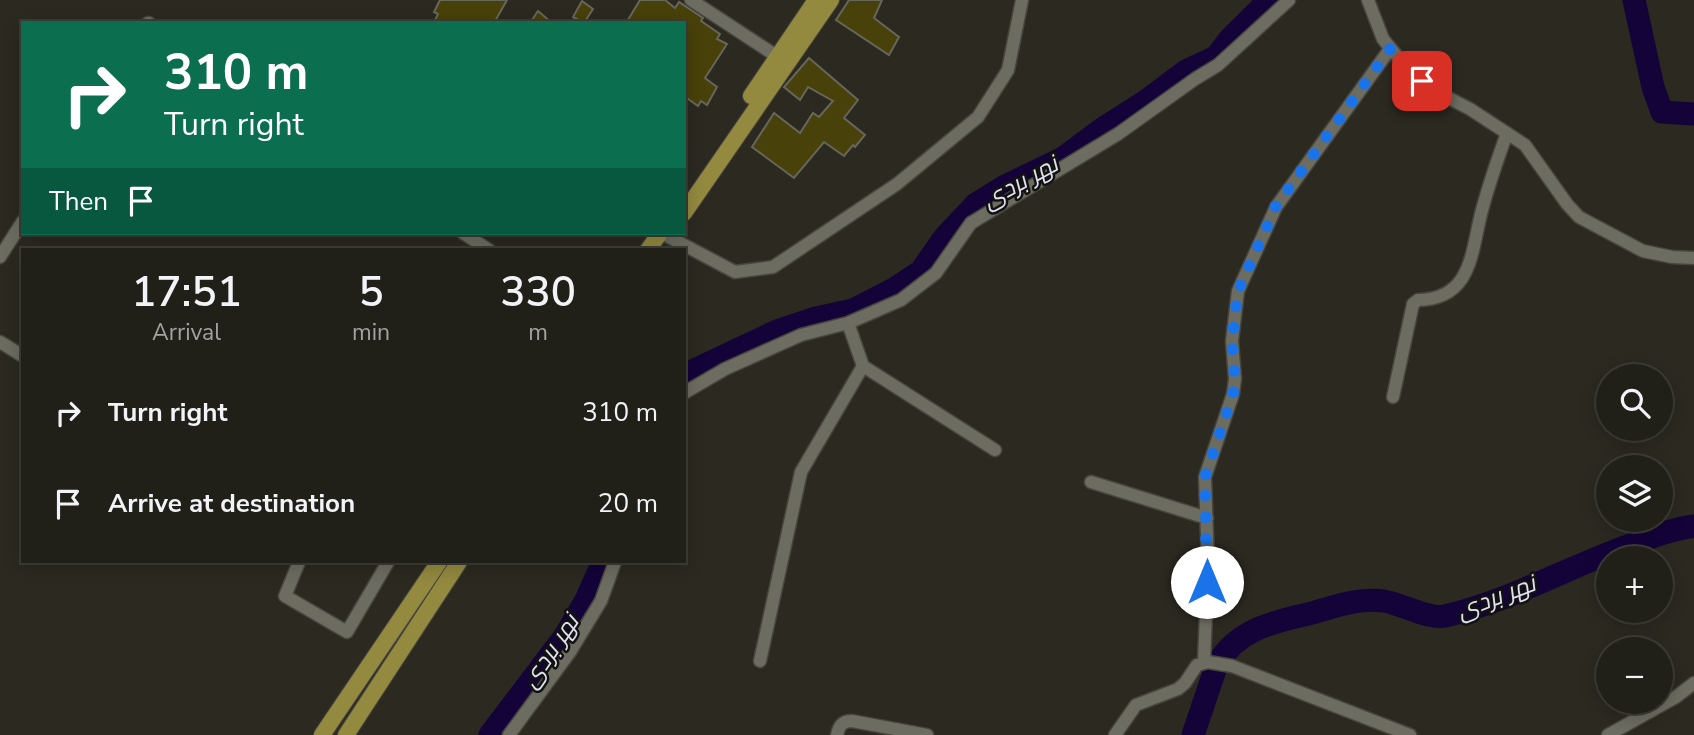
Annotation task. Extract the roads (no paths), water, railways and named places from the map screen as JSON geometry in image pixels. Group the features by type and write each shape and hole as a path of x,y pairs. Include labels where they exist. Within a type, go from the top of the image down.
{"main road":[{"path":"686,192 816,0"},
{"path":"686,210 831,0"},
{"path":"322,735 438,563"},
{"path":"346,735 457,563"}],"street":[{"path":"691,0 778,57"},
{"path":"686,248 735,272 773,267 897,184 978,117 1008,71 1022,0"},
{"path":"686,392 725,369 801,335 848,323 901,300 936,273 971,223 1118,134 1218,65 1289,0"},
{"path":"1368,0 1383,39 1406,67 1435,91 1470,109 1530,150 1579,217 1643,251 1694,258"},
{"path":"1206,662 1205,477 1233,394 1235,379 1232,341 1238,291 1276,206 1390,49"},
{"path":"1393,397 1413,304 1418,300 1435,300 1447,295 1465,272 1473,253 1481,213 1507,133"},
{"path":"0,257 21,224"},
{"path":"466,235 486,248"},
{"path":"665,238 686,248"},
{"path":"848,323 863,366 995,450"},
{"path":"0,342 21,355"},
{"path":"760,661 801,472 863,366"},
{"path":"1091,482 1206,519"},
{"path":"299,563 285,596 347,632 387,563"},
{"path":"509,735 570,652 601,601 615,563"},
{"path":"1115,735 1136,705 1178,689 1198,665 1206,662 1232,666 1410,735"},
{"path":"1608,735 1675,697 1694,683"},
{"path":"837,735 844,721 852,721 927,735"}],"waterway":[{"name":"نهر بردى","path":"686,374 777,331 816,318 853,310 894,289 921,271 944,238 976,204 1005,186 1063,158 1186,71 1216,57 1269,0"},
{"name":"نهر بردى","path":"1634,0 1653,87 1662,112 1694,114"},
{"name":"نهر بردى","path":"1193,735 1217,664 1236,642 1258,628 1339,605 1365,601 1384,601 1432,616 1445,616 1493,602 1648,538 1694,526"},
{"name":"نهر بردى","path":"490,735 565,636 586,600 603,563"}]}
